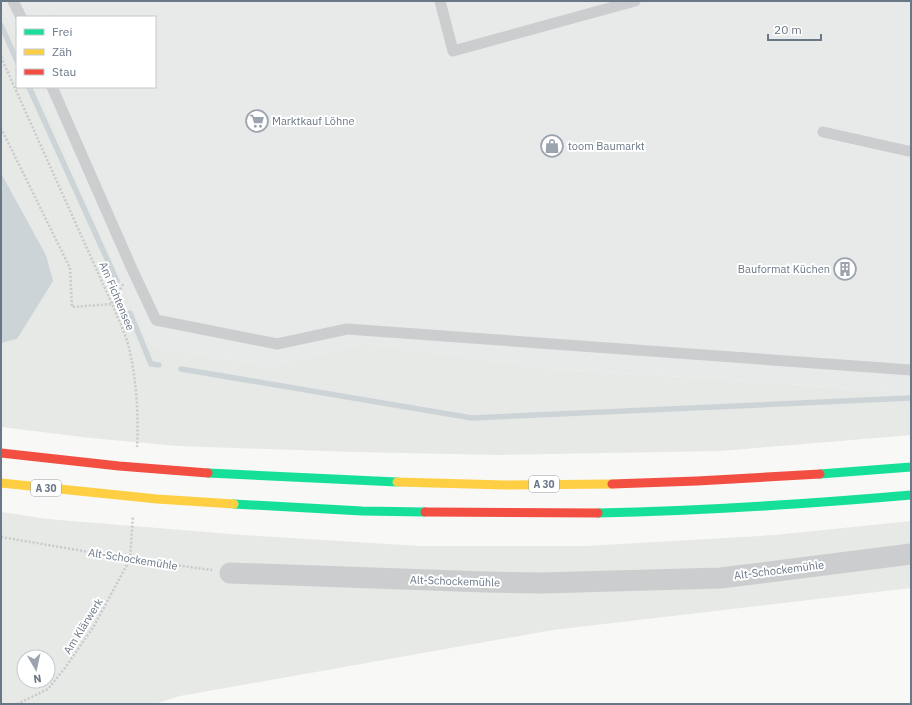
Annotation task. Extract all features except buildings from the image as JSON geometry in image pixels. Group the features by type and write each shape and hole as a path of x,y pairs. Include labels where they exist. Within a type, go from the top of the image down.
{"highway":[{"name":"A 30","path":"1,453 176,471 392,482 567,485 714,480 911,466"},
{"name":"A 30","path":"1,483 178,500 394,512 573,514 709,510 851,501 911,495"}],"street":[{"name":"Alt-Schockemühle","path":"230,573 550,583 721,578 911,554"}],"lane":[{"path":"13,1 20,16"},
{"path":"440,1 453,51 635,1"},
{"path":"52,88 156,320 277,344 347,329 911,370"},
{"path":"823,132 911,151"}],"path":[{"name":"Am Fichtensee","path":"1,57 112,304 127,341 134,370 138,434 137,450"},
{"path":"1,128 70,268 72,307 112,304 132,269"},
{"path":"130,559 133,512"},
{"name":"Alt-Schockemühle","path":"1,537 130,559 230,573"},
{"name":"Am Klärwerk","path":"17,704 48,689 65,668 94,626 130,559"}],"shaded area":[{"path":"1,1 911,1 911,394 777,383 555,369 364,343 270,366 151,346 38,88 156,88 156,16 16,16 16,36"},
{"path":"1,2 16,36 16,88 38,88 151,346 270,366 364,343 555,369 777,383 911,394 911,435 720,451 500,455 177,446 91,438 1,427 1,343 17,339 46,255 1,173"},
{"path":"1,173 46,255 53,281 17,339 1,343"},
{"path":"1,512 48,519 243,535 420,546 586,546 775,535 911,521 911,588 553,630 180,696 154,704 1,704"}],"waterway":[{"path":"1,25 16,59"},
{"path":"29,88 117,281"},
{"path":"130,313 151,364 159,365"},
{"path":"181,369 472,418 910,398"}],"traffic: fast":[{"path":"820,474 911,467"},
{"path":"208,473 397,482"},
{"path":"598,513 755,507 911,495"},
{"path":"234,504 362,511 425,512"}],"traffic: slow":[{"path":"397,482 505,485 612,484"},
{"path":"1,483 157,499 234,504"}],"traffic: jam":[{"path":"1,453 119,466 208,473"},
{"path":"612,484 820,474"},
{"path":"425,512 598,513"}],"place":[{"name":"Marktkauf Löhne","path":"257,121"},
{"name":"toom Baumarkt","path":"552,146"},
{"name":"Bauformat Küchen","path":"845,269"}]}
